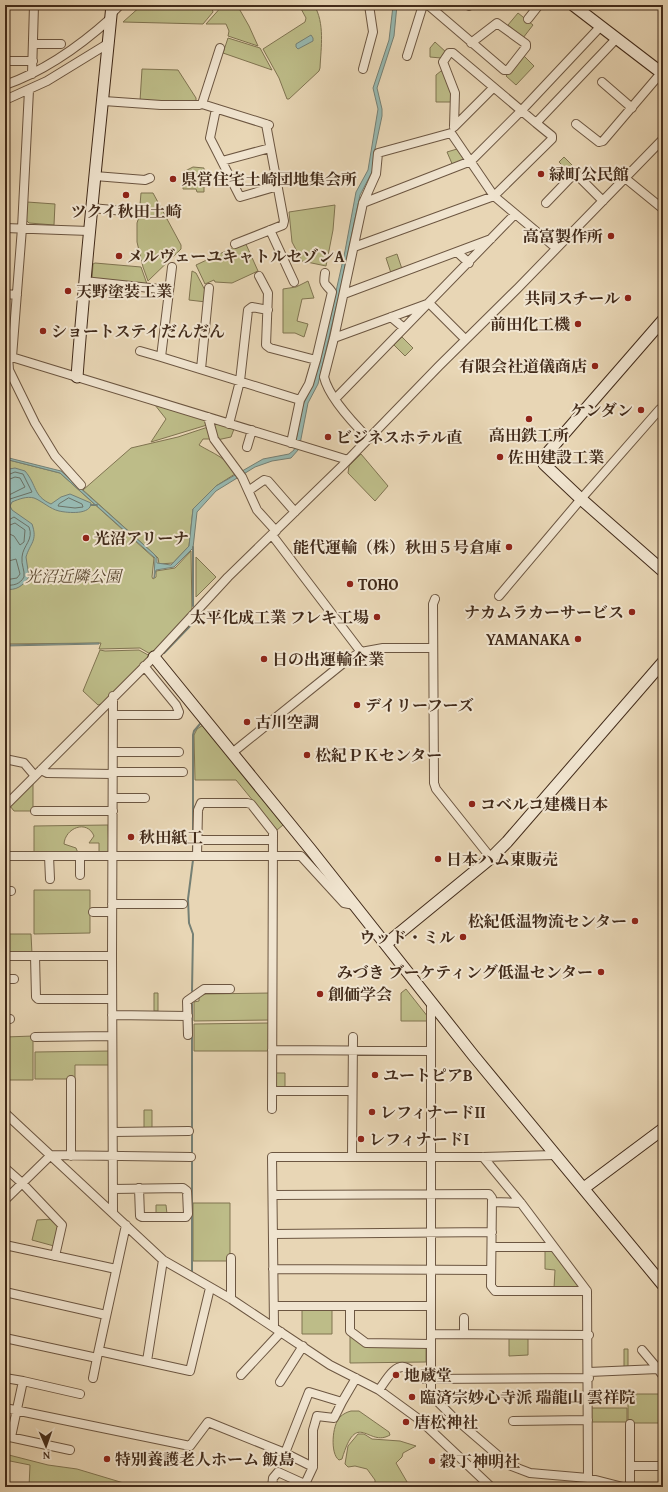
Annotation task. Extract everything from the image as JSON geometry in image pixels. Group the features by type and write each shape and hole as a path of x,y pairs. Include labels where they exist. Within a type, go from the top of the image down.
{"street":[{"path":"32,74 34,5"},
{"path":"5,85 32,74 56,61 96,31 111,12 120,5"},
{"path":"363,69 373,32 369,5"},
{"path":"407,56 423,5"},
{"path":"428,5 471,43 504,70 508,70 526,47 526,44 497,23 471,43"},
{"path":"528,19 539,5"},
{"path":"573,5 662,74 603,141 599,142 576,124"},
{"path":"77,377 84,281 104,101 111,12"},
{"path":"363,203 471,161 521,111 600,26"},
{"path":"536,123 616,39"},
{"path":"5,100 29,90 65,71 109,43"},
{"path":"33,44 61,44"},
{"path":"202,104 220,48"},
{"path":"354,246 494,196 552,139 552,136 453,53 449,54 443,62 455,93 453,130 494,196 556,248"},
{"path":"5,61 33,61"},
{"path":"602,82 632,108"},
{"path":"369,438 355,425 325,383 324,377 344,294 363,203 376,174 378,153 453,130 493,88"},
{"path":"29,90 22,228 17,295 8,356 9,370 39,430 54,456 81,484"},
{"path":"104,101 161,105 202,104 268,125 270,148 284,222 283,225 235,244"},
{"path":"216,109 210,138 240,197 278,186"},
{"path":"5,806 154,657 228,577 348,460 465,339 518,288 663,139"},
{"path":"222,161 270,148"},
{"path":"95,176 145,180 150,178"},
{"path":"546,203 571,177 578,176 603,201"},
{"path":"625,178 663,209"},
{"path":"91,208 136,212"},
{"path":"336,399 494,238 515,214"},
{"path":"5,228 89,231"},
{"path":"270,230 294,282"},
{"path":"344,294 494,238"},
{"path":"457,252 469,263"},
{"path":"161,357 172,267"},
{"path":"295,444 300,400 309,384 332,292 325,287 325,273"},
{"path":"259,276 268,293 266,345 270,348 316,360"},
{"path":"84,281 169,290"},
{"path":"201,369 209,288"},
{"path":"5,294 17,295"},
{"path":"429,303 465,339"},
{"path":"334,338 429,303"},
{"path":"229,424 240,381 248,310 252,307 268,310"},
{"path":"391,317 404,328"},
{"path":"663,320 543,458 544,464 581,499 663,571"},
{"path":"140,351 300,400"},
{"path":"8,356 348,460"},
{"path":"499,596 660,409"},
{"path":"208,417 214,439 240,474 257,510 361,652"},
{"path":"247,448 252,430"},
{"path":"251,490 264,480 268,481 295,512"},
{"path":"435,599 433,604 434,783 436,789 491,858"},
{"path":"232,753 346,661 361,652 383,648 433,648"},
{"path":"154,657 386,944 431,1002 663,1285"},
{"path":"386,944 491,858 507,842 663,662"},
{"path":"113,715 178,715 179,712 176,704 144,666"},
{"path":"114,696 112,908 112,1132 114,1213"},
{"path":"113,752 179,752"},
{"path":"5,759 24,763 38,773 183,772"},
{"path":"113,798 145,798"},
{"path":"198,856 198,810 202,803 251,804 273,832 272,1109"},
{"path":"35,811 113,812"},
{"path":"198,840 273,840"},
{"path":"5,856 301,856 344,903 354,905"},
{"path":"49,856 50,879"},
{"path":"80,856 80,875"},
{"path":"93,912 112,908 183,904"},
{"path":"5,956 112,956"},
{"path":"35,956 36,997 38,999 112,999"},
{"path":"5,979 14,979"},
{"path":"188,1035 187,997 204,989 230,989"},
{"path":"431,1002 431,1395 452,1416 509,1465 530,1473 588,1478 623,1487"},
{"path":"112,1015 188,1016"},
{"path":"35,1037 112,1036"},
{"path":"352,1157 353,1037"},
{"path":"272,1050 431,1051"},
{"path":"71,1080 71,1156"},
{"path":"272,1091 352,1092"},
{"path":"5,1113 163,1260 231,1299 274,1326 330,1365 379,1390 420,1420 491,1487"},
{"path":"584,1188 663,1130"},
{"path":"112,1132 189,1132"},
{"path":"5,1200 51,1155 191,1157"},
{"path":"274,1326 272,1157 483,1157 556,1155"},
{"path":"483,1157 521,1203 587,1291 589,1335 588,1478"},
{"path":"5,1168 22,1183 62,1225 55,1256"},
{"path":"113,1189 139,1188 183,1188 187,1191 188,1214 186,1217 140,1216 139,1188"},
{"path":"273,1195 489,1194 492,1198 491,1286 495,1291 587,1291"},
{"path":"492,1202 521,1203"},
{"path":"92,1378 126,1225"},
{"path":"273,1234 492,1232"},
{"path":"5,1246 116,1269"},
{"path":"492,1247 553,1247"},
{"path":"231,1258 231,1299"},
{"path":"147,1361 163,1260"},
{"path":"273,1269 491,1270"},
{"path":"5,1338 147,1361 190,1371 210,1288"},
{"path":"5,1292 106,1315"},
{"path":"274,1306 431,1306"},
{"path":"350,1307 350,1331 366,1343 430,1344"},
{"path":"464,1318 464,1334"},
{"path":"241,1375 281,1332"},
{"path":"431,1334 589,1335"},
{"path":"280,1382 303,1346"},
{"path":"642,1350 660,1372"},
{"path":"379,1390 395,1370 406,1367 423,1379 660,1372"},
{"path":"5,1378 80,1394"},
{"path":"272,1487 274,1478 278,1472 308,1486 313,1466 313,1430 318,1416 334,1418 356,1378"},
{"path":"22,1381 17,1410 8,1436 70,1450"},
{"path":"285,1453 309,1392 342,1402"},
{"path":"5,1408 190,1446 208,1422 313,1466"},
{"path":"512,1421 588,1420"},
{"path":"630,1424 630,1487"},
{"path":"630,1466 663,1466"}],"green space":[{"path":"142,5 211,5 213,12 203,24 123,22"},
{"path":"223,5 237,5 258,46 228,36 229,31 226,24 206,24"},
{"path":"299,5 314,5 320,19 322,35 320,68 319,71 289,99 287,99 279,78 263,49 305,22 306,18"},
{"path":"518,13 533,25 523,38 508,25"},
{"path":"228,38 260,48 272,70 223,53"},
{"path":"435,42 447,53 441,58 430,57 430,48"},
{"path":"524,56 534,66 516,85 506,76"},
{"path":"142,69 178,70 196,98 196,102 140,101"},
{"path":"441,71 444,72 454,96 454,102 436,102 436,75"},
{"path":"457,149 466,161 453,166 447,152"},
{"path":"564,157 575,168 570,173 559,162"},
{"path":"193,167 204,168 204,192 197,192 196,189 183,189 183,172"},
{"path":"141,193 153,193 181,245 181,249 148,281 137,242 137,223"},
{"path":"27,202 55,204 54,225 29,223 26,220"},
{"path":"335,205 333,230 326,266 302,261 292,242 289,212"},
{"path":"245,242 258,271 232,283 215,282 214,280 205,284 196,265"},
{"path":"397,254 402,269 391,273 386,258"},
{"path":"93,264 141,267 147,284 92,279"},
{"path":"192,271 196,273 207,294 206,302 189,300"},
{"path":"308,281 314,298 302,299 297,321 308,324 304,337 295,333 283,333 283,289 296,287"},
{"path":"402,337 413,348 405,356 394,345"},
{"path":"155,405 206,420 207,425 151,442 166,419"},
{"path":"213,422 234,429 231,437 217,440"},
{"path":"208,427 212,439 203,439 199,445 225,460 233,469 235,474 216,486 193,509 189,546 173,563 159,564 158,558 154,554 83,490 131,448 178,437"},
{"path":"361,454 388,486 375,501 348,473 349,466"},
{"name":"光沼近隣公園","path":"5,459 60,473 154,558 153,579 156,577 156,571 175,568 191,551 192,613 152,655 140,648 99,649 101,643 5,644"},
{"path":"196,557 216,577 196,597"},
{"path":"100,650 139,650 150,656 101,704 98,705 83,691"},
{"path":"203,725 283,825 277,830 236,780 195,780 194,735 197,729"},
{"path":"33,783 33,811 14,811 10,806"},
{"path":"108,825 109,853 99,853 99,843 89,843 94,836 91,831 82,827 72,830 65,838 64,844 76,848 78,853 34,854 34,826"},
{"path":"34,890 90,890 90,933 34,934"},
{"path":"5,934 31,934 32,954 5,954"},
{"path":"406,989 428,1017 429,1021 401,1021 401,993"},
{"path":"154,993 158,993 158,1011 154,1011"},
{"path":"270,993 270,1020 194,1021 194,1002 199,1001 199,996 206,994"},
{"path":"269,1023 270,1051 194,1051 194,1024"},
{"path":"33,1036 33,1080 5,1080 5,1037"},
{"path":"110,1051 110,1065 75,1065 75,1079 35,1079 35,1052"},
{"path":"275,1073 285,1073 285,1089 279,1089 275,1086"},
{"path":"144,1110 152,1110 152,1128 144,1128"},
{"path":"193,1203 230,1203 230,1261 193,1261"},
{"path":"156,1205 166,1205 167,1214 156,1214"},
{"path":"53,1219 59,1225 54,1246 32,1240 37,1220"},
{"path":"545,1250 550,1250 553,1252 581,1288 554,1288 555,1270 545,1269"},
{"path":"302,1310 332,1310 332,1334 302,1334"},
{"path":"350,1334 364,1345 423,1346 426,1348 426,1362 350,1363"},
{"path":"509,1337 528,1337 528,1355 509,1356"},
{"path":"624,1349 628,1349 628,1367 624,1367"},
{"path":"628,1394 663,1394 663,1423 628,1423"},
{"path":"591,1408 627,1408 627,1422 590,1422"},
{"path":"351,1411 359,1411 389,1432 390,1435 382,1438 358,1432 347,1444 342,1459 339,1460 336,1457 333,1446 335,1426 340,1417"},
{"path":"358,1434 364,1434 372,1439 400,1441 416,1446 403,1453 402,1457 396,1463 410,1487 369,1487 375,1483 375,1480 367,1469 355,1466 348,1467 345,1464 348,1446"},
{"path":"5,1454 48,1465 77,1469 137,1487 29,1487 30,1465 5,1460"}],"water":[{"path":"397,5 394,36 377,88 382,109 382,116 375,149 373,170 360,195 318,384 308,403 299,449 291,458 272,461 255,467 216,491 197,512 193,548 174,567 156,570 154,578 155,558 60,473 5,459 5,457 61,471 154,554 157,558 157,563 171,565 189,546 193,509 216,486 263,459 289,454 294,450 303,405 313,384 330,318 356,192 368,170 378,109 373,88 389,40 393,6"},
{"path":"311,35 313,41 298,49 296,47 296,44"},
{"path":"15,468 25,471 38,494 45,501 51,504 61,497 70,494 91,503 87,510 73,513 56,510 31,497 12,502 10,506 12,510 32,524 34,538 26,557 29,577 19,587 5,589 5,554 9,551 10,547 5,541 7,517 5,511 5,473 9,469"},
{"path":"99,644 5,646 5,645"}],"waterway":[{"path":"91,505 97,505"},
{"path":"193,547 193,606"},
{"path":"164,653 193,623"},
{"path":"193,852 193,735 194,731 200,724"},
{"path":"192,991 193,934 189,923 188,899 193,860"},
{"path":"192,1004 192,1153"},
{"path":"192,1160 192,1271"}],"place":[{"name":"緑町公民館","path":"541,174"},
{"name":"県営住宅土崎団地集会所","path":"173,179"},
{"name":"ツクイ秋田土崎","path":"126,195"},
{"name":"高富製作所","path":"611,236"},
{"name":"メルヴェーユキャトルセゾンA","path":"119,256"},
{"name":"天野塗装工業","path":"68,291"},
{"name":"共同スチール","path":"628,298"},
{"name":"前田化工機","path":"578,324"},
{"name":"ショートステイだんだん","path":"43,331"},
{"name":"有限会社道儀商店","path":"595,366"},
{"name":"ケンダン","path":"641,410"},
{"name":"高田鉄工所","path":"529,419"},
{"name":"ビジネスホテル直","path":"328,437"},
{"name":"佐田建設工業","path":"500,457"},
{"name":"光沼アリーナ","path":"86,538"},
{"name":"能代運輸（株）秋田５号倉庫","path":"509,547"},
{"name":"TOHO","path":"350,584"},
{"name":"ナカムラカーサービス","path":"632,612"},
{"name":"太平化成工業 フレキ工場","path":"377,617"},
{"name":"YAMANAKA","path":"578,639"},
{"name":"日の出運輸企業","path":"264,659"},
{"name":"デイリーフーズ","path":"357,705"},
{"name":"古川空調","path":"247,722"},
{"name":"松紀ＰＫセンター","path":"307,755"},
{"name":"コベルコ建機日本","path":"472,804"},
{"name":"秋田紙工","path":"131,837"},
{"name":"日本ハム東販売","path":"438,859"},
{"name":"松紀低温物流センター","path":"635,921"},
{"name":"ウッド・ミル","path":"463,937"},
{"name":"みづき ブーケティング低温センター","path":"601,972"},
{"name":"創価学会","path":"320,994"},
{"name":"ユートピアB","path":"375,1075"},
{"name":"レフィナードⅡ","path":"372,1112"},
{"name":"レフィナードⅠ","path":"361,1139"},
{"name":"地蔵堂","path":"396,1375"},
{"name":"臨済宗妙心寺派 瑞龍山 雲祥院","path":"412,1397"},
{"name":"唐松神社","path":"406,1422"},
{"name":"特別養護老人ホーム 飯島","path":"107,1459"},
{"name":"穀丁神明社","path":"432,1461"}]}
